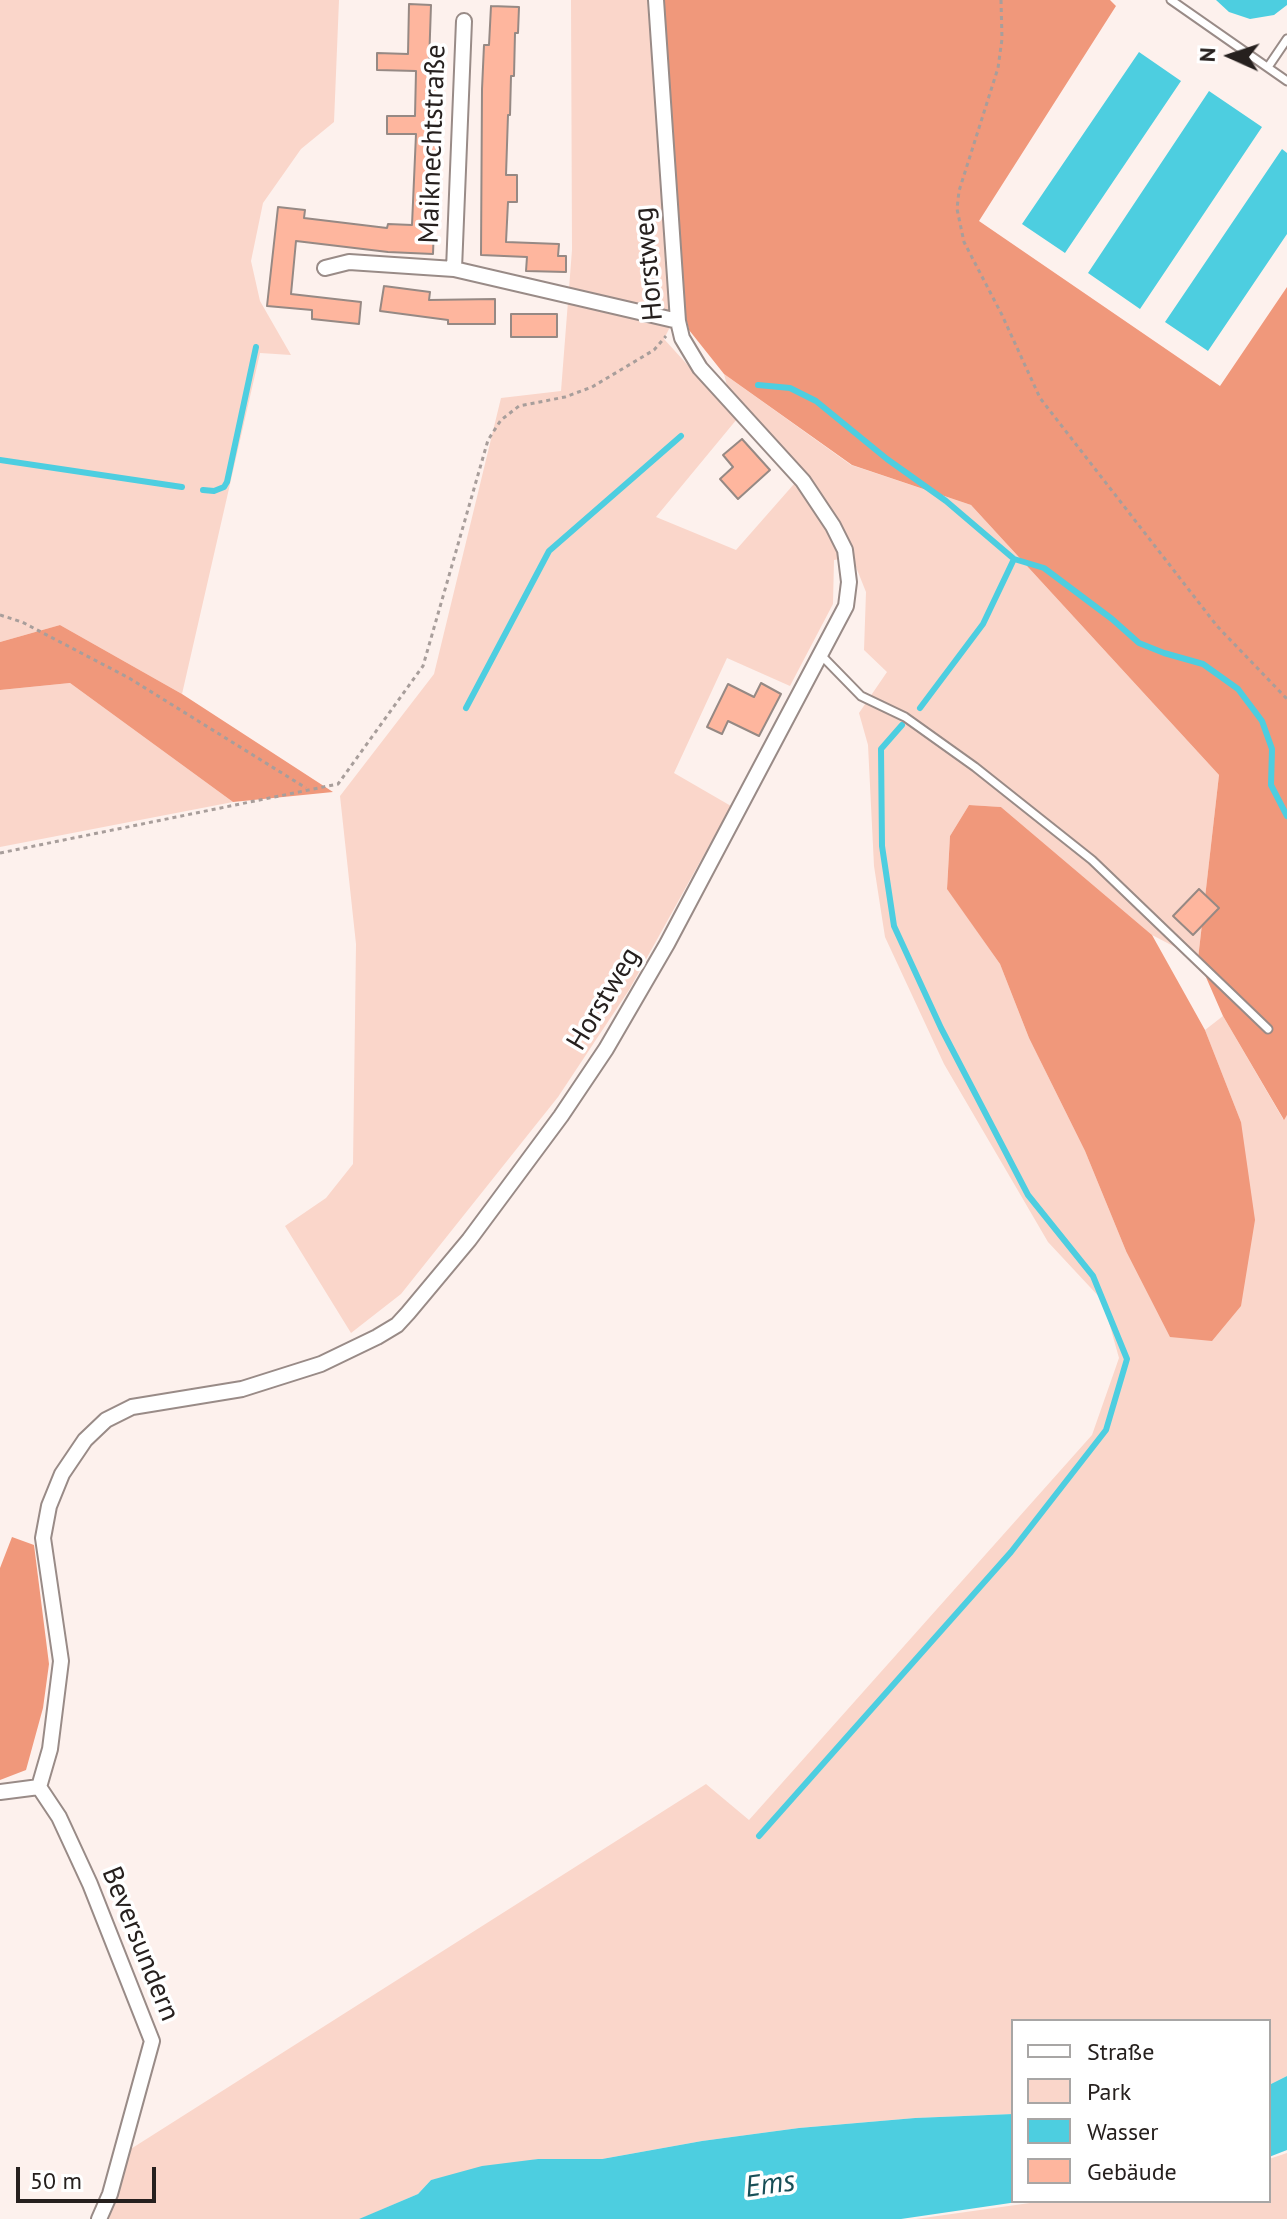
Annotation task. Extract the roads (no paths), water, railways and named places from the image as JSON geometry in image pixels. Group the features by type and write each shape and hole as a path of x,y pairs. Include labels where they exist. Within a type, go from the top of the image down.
{"street":[{"name":"Horstweg","path":"39,1787 50,1749 61,1661 43,1538 49,1506 62,1474 85,1440 106,1420 132,1407 242,1389 286,1377 358,1348 403,1319 469,1240 561,1116 606,1049 667,944 846,606 849,582 845,550 833,526 803,481 700,368 682,338 678,321 656,0"},
{"name":"Maiknechtstraße","path":"454,269 464,21"},
{"path":"325,268 349,262 454,269 678,321"},
{"path":"0,1792 39,1787"},
{"name":"Beversundern","path":"39,1787 59,1817 90,1884 152,2041 110,2194 99,2219"}],"lane":[{"path":"1171,0 1287,81"},
{"path":"1268,67 1287,39"},
{"path":"821,655 861,696 905,717 975,767 1092,860 1268,1029"}],"water":[{"path":"1216,0 1287,0 1287,5 1274,15 1250,19 1229,12"},
{"path":"1139,52 1181,81 1065,253 1022,224"},
{"path":"1209,91 1262,127 1140,309 1088,273"},
{"path":"1282,149 1287,153 1287,234 1208,351 1165,322"},
{"path":"1287,2076 1287,2150 1271,2156 1271,2084"},
{"name":"Ems","path":"1011,2114 1011,2203 901,2219 359,2219 418,2194 431,2180 482,2166 538,2159 602,2159 799,2128"}],"waterway":[{"path":"203,490 214,491 224,487 227,482 256,347"},
{"path":"758,385 790,388 816,401 887,459 946,501 1014,559 1044,568 1139,643 1203,664 1238,689 1262,721 1272,749 1271,785 1287,816"},
{"path":"466,708 549,551 681,436"},
{"path":"0,460 182,487"},
{"path":"920,708 983,624 1014,559"},
{"path":"759,1836 1011,1552 1106,1430 1127,1359 1093,1276 1028,1195 941,1028 894,926 882,846 881,749 902,725"}]}
